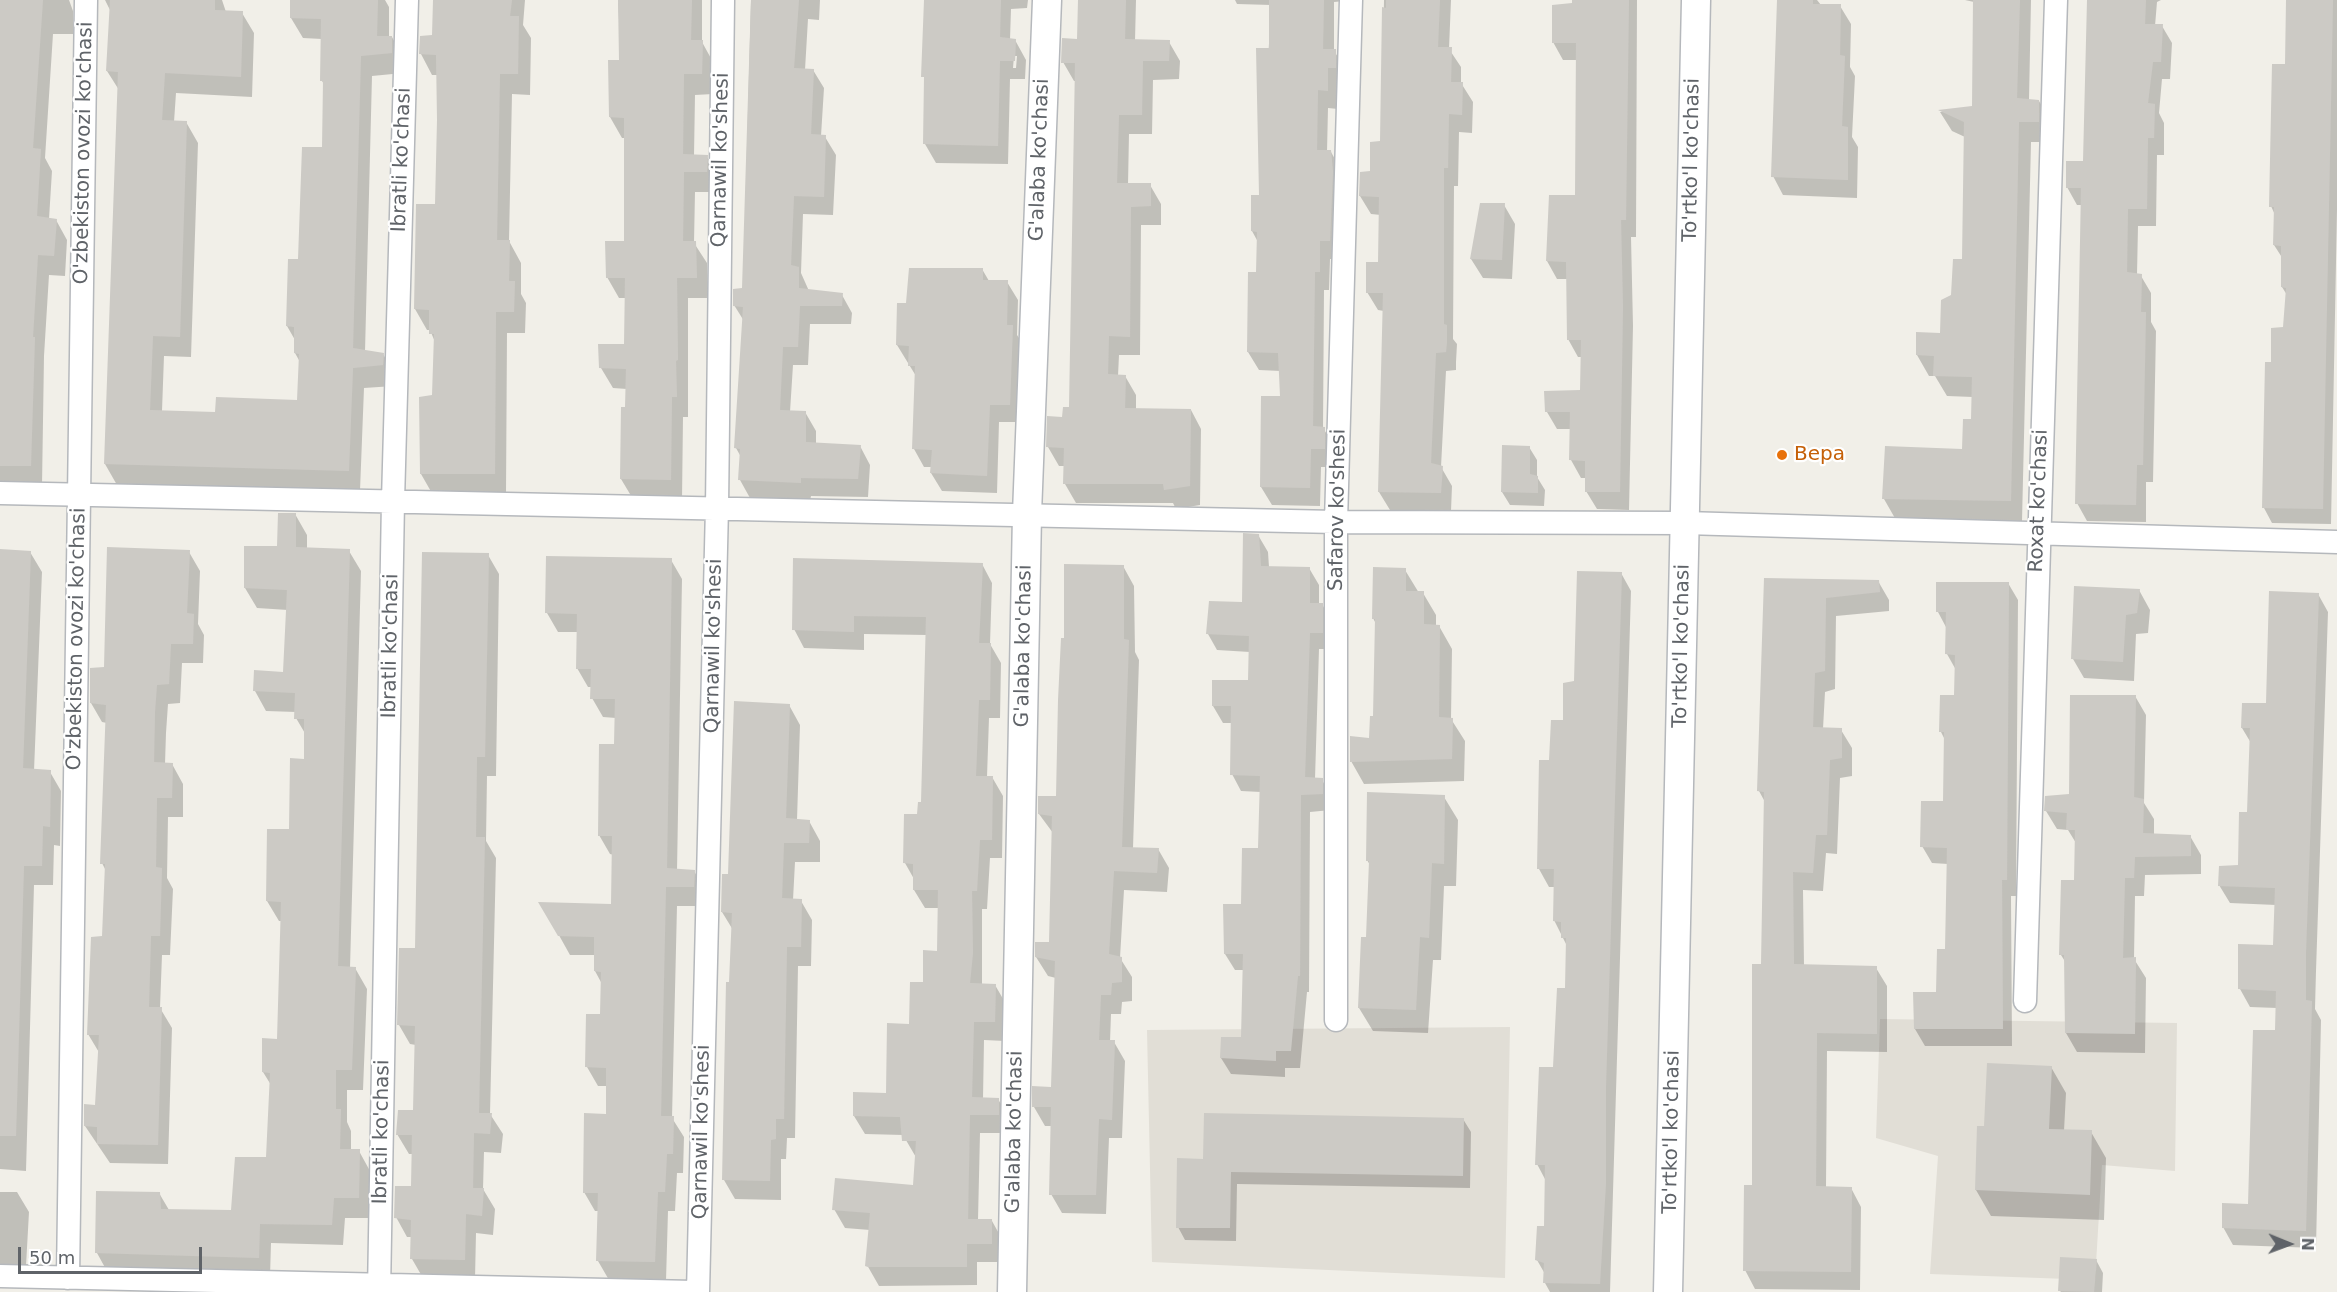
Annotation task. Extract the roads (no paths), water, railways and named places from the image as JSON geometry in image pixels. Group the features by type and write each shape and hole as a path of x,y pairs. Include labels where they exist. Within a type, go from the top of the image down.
{"street":[{"name":"O'zbekiston ovozi ko'chasi","path":"69,1278 86,0"},
{"name":"Ibratli ko'chasi","path":"379,1288 393,501 407,0"},
{"name":"Qarnawil ko'shesi","path":"698,1292 717,507 723,0"},
{"name":"G'alaba ko'chasi","path":"1012,1292 1027,514 1047,0"},
{"name":"Safarov ko'shesi","path":"1336,1020 1336,522 1351,0"},
{"name":"To'rtko'l ko'chasi","path":"1668,1292 1696,0"},
{"name":"Roxat ko'chasi","path":"2025,1001 2056,0"},
{"path":"0,494 717,507 1336,522 1685,523 2337,542"},
{"path":"0,1276 379,1288 693,1292"}],"place":[{"name":"Вера","path":"1782,455"}]}
